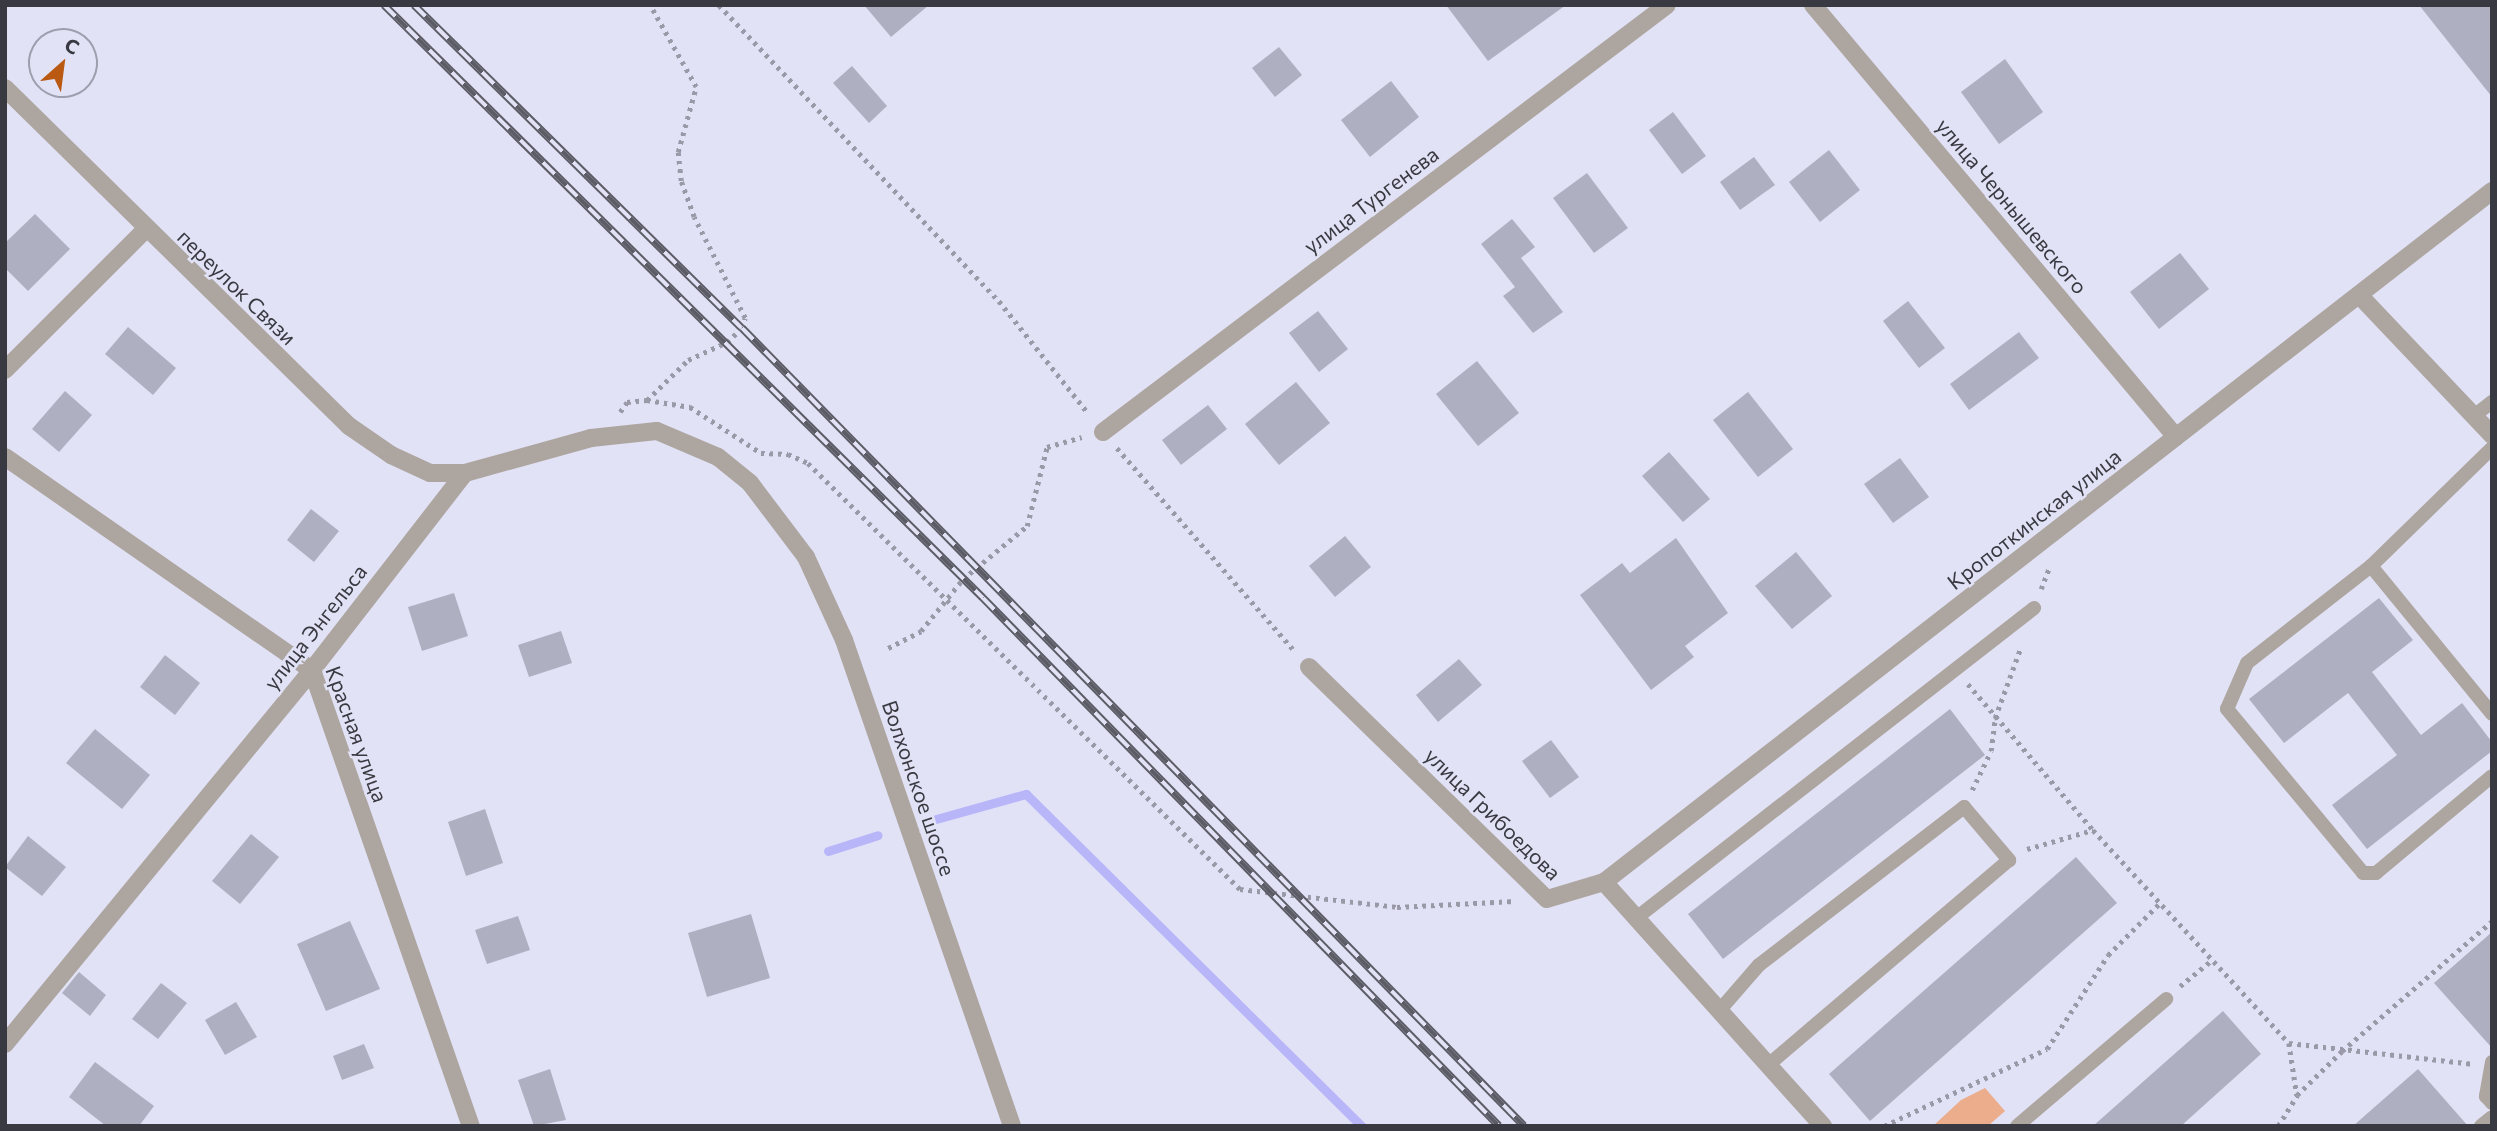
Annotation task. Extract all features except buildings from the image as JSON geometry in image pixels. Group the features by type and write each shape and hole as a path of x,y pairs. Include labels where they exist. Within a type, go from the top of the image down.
{"street":[{"name":"улица Тургенева","path":"1103,432 1667,5"},
{"name":"улица Чернышевского","path":"1813,5 2176,437"},
{"name":"переулок Связи","path":"5,88 145,230 349,426 391,455 429,473 465,473"},
{"name":"Кропоткинская улица","path":"1604,882 2492,191"},
{"path":"5,370 145,230"},
{"path":"2360,296 2492,435"},
{"name":"Волхонское шоссе","path":"622,432 657,431 690,442 718,457 750,483 806,557 844,640 1012,1126"},
{"path":"465,473 622,432"},
{"name":"Красная улица","path":"5,457 312,670 471,1126"},
{"name":"улица Энгельса","path":"5,1044 312,670 465,473"},
{"name":"улица Грибоедова","path":"1309,667 1547,900 1604,882"},
{"path":"1604,882 1823,1126"}],"lane":[{"path":"2473,416 2492,402"},
{"path":"2492,448 2371,566 2248,663 2227,709 2363,873 2375,873 2492,776"},
{"path":"2371,566 2492,714"},
{"path":"1635,919 2034,608"},
{"path":"1719,1011 1759,965 1964,807 2009,859 1768,1065"},
{"path":"2017,1126 2166,999"},
{"path":"2490,1064 2486,1096 2492,1103"},
{"path":"2482,1126 2492,1116"}],"path":[{"path":"647,400 688,360 727,342 742,328 746,318 694,216 681,181 678,152 696,87 650,5"},
{"path":"719,5 999,301 1103,432 1309,667"},
{"path":"622,432 620,412 627,402 647,400 690,407 761,453 788,454 808,463 951,599 1240,889 1397,907 1547,900"},
{"path":"888,648 921,631 951,599 963,579 1027,526 1047,447 1103,432"},
{"path":"1964,807 1991,751 1995,718 2052,560"},
{"path":"1956,669 2093,830 2289,1043 2297,1095"},
{"path":"2009,859 2041,842 2093,830"},
{"path":"1884,1126 2047,1049 2108,955 2160,903"},
{"path":"2278,1126 2297,1095 2342,1051 2492,921"},
{"path":"2166,999 2212,960"},
{"path":"2289,1043 2342,1051 2490,1064"}],"shaded area":[{"path":"1985,1088 2005,1111 1988,1126 1933,1126 1961,1100"}],"waterway":[{"path":"929,821 1026,794 1361,1126"},
{"path":"828,851 878,835"}],"railway":[{"path":"384,5 983,598 1499,1126"},
{"path":"414,5 742,328 1524,1126"}]}
